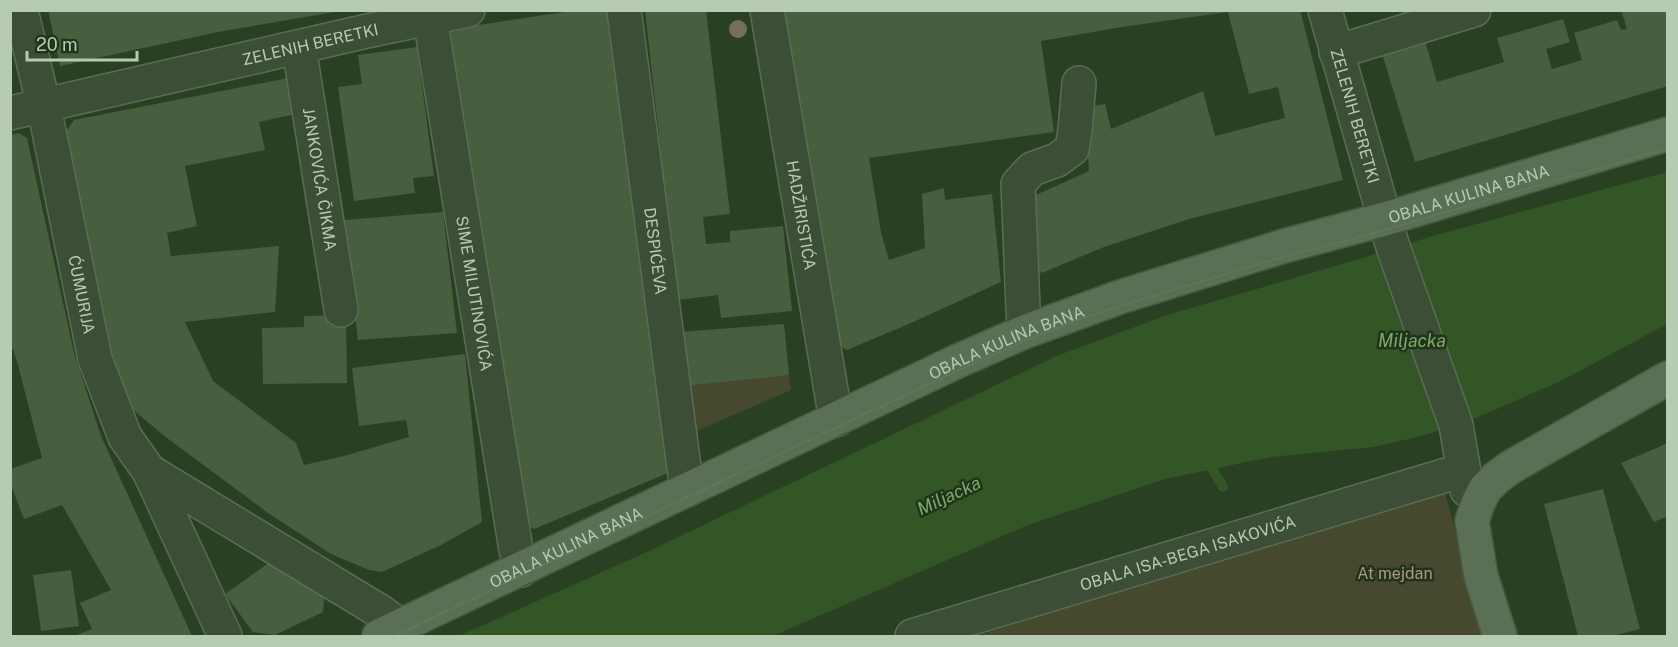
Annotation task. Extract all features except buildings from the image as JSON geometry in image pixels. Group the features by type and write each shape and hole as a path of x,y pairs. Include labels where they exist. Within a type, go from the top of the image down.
{"main road":[{"name":"OBALA KULINA BANA","path":"395,633 687,490 1024,332 1131,294 1284,246 1389,231 1668,134"},
{"path":"1500,636 1481,576 1472,521 1485,489 1511,467 1668,378"}],"street":[{"name":"ĆUMURIJA","path":"21,10 44,107 95,359 125,437 149,471 225,636"},
{"name":"ZELENIH BERETKI","path":"10,113 299,47 365,21 430,18 468,10"},
{"name":"DESPIĆEVA","path":"624,10 687,490"},
{"name":"HADŽIRISTIĆA","path":"767,10 836,420"},
{"name":"ZELENIH BERETKI","path":"1324,10 1389,231 1456,425 1472,521"},
{"path":"1336,52 1474,10"},
{"name":"SIME MILUTINOVIĆA","path":"430,18 521,570"},
{"name":"JANKOVIĆA ČIKMA","path":"299,47 341,310"},
{"path":"1024,332 1018,184 1032,169 1057,160 1072,149 1079,83"},
{"name":"OBALA ISA-BEGA ISAKOVIĆA","path":"912,636 1463,470"},
{"name":"ĆUMURIJA","path":"149,471 381,612 395,633"}],"green space":[{"path":"789,375 791,390 692,433 686,386"},
{"name":"At mejdan","path":"1445,492 1483,636 977,636 1153,580"}],"water":[{"name":"Miljacka","path":"1667,172 1667,324 1561,381 1469,421 1422,436 1373,447 1271,457 1165,479 1028,525 773,636 459,636 647,552 1059,355 1170,314 1436,235"}],"waterway":[{"path":"1206,459 1223,487"}],"tram line":[{"path":"394,636 946,376 1080,319 1286,256 1357,238 1668,148"}]}
